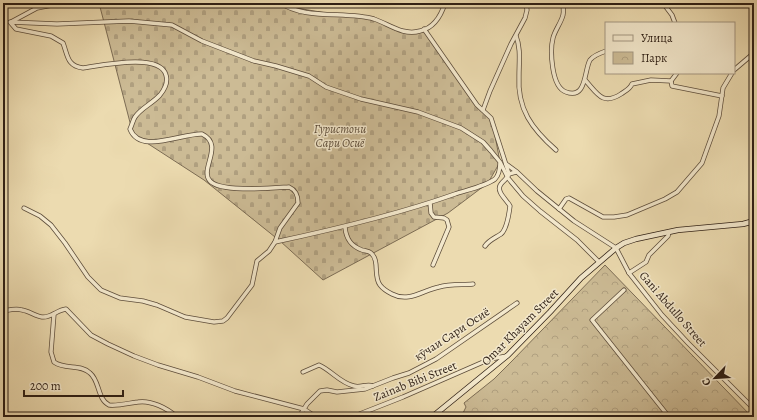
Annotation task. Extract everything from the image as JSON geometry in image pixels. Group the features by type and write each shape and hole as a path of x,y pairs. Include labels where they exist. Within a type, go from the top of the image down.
{"main road":[{"name":"Omar Khayam Street","path":"432,417 508,355 581,278 624,243 669,232 743,224 754,221"}],"street":[{"path":"10,22 37,8 63,3"},
{"path":"281,3 285,6 307,12 362,17 406,32 420,31 439,18 445,3"},
{"path":"483,110 490,91 525,18 527,10 526,3"},
{"path":"563,3 563,14 554,34 552,53 556,80 562,90 567,93 579,90 585,80 591,59 605,51"},
{"path":"663,3 672,15 675,22"},
{"path":"10,22 57,24 129,21 172,25 202,41 254,61 308,76 326,87 361,99 418,112 461,128 483,142 500,162 508,176 523,196 577,240 599,262"},
{"path":"10,22 16,29 50,36 63,43 69,61 75,67 83,68 132,61 160,67 165,71 167,84 160,95 135,116 130,129 132,133 141,141 150,142 202,134 205,135 211,144 212,153 208,177 216,185 243,189 289,187 293,188 297,193 298,203 280,228 275,242 269,251 256,261 252,285 227,318 219,322 196,320 184,317 158,305 143,301 120,298 101,290 88,277 65,243 50,225 40,216 24,208"},
{"path":"424,29 477,105 491,118 506,164 508,176"},
{"path":"516,36 519,51 519,96 532,125 542,138 556,150"},
{"path":"735,69 754,53"},
{"path":"671,81 676,74"},
{"path":"559,209 566,199 569,198 602,217 627,216 677,192 702,163 719,116 723,88 731,74"},
{"path":"585,80 598,96 609,99 614,98 628,89 632,84 637,82 650,80 671,81"},
{"path":"671,81 672,86 722,96"},
{"path":"275,242 345,227 430,203 495,179 499,171 500,162"},
{"path":"506,164 559,209 590,232 616,248"},
{"path":"485,246 504,230 510,206 500,192 499,188 508,176 517,172"},
{"path":"430,203 431,213 434,217 448,220 450,227 434,265"},
{"path":"345,227 347,238 353,245 370,253 375,258 376,277 380,286 396,296 410,297 439,287 473,284"},
{"path":"629,273 646,262 649,255 668,236 669,232"},
{"name":"Gani Abdullo Street","path":"616,248 629,273 655,307 688,343 754,409"},
{"path":"624,290 592,320 669,417"},
{"name":"кӯчаи Сари Осиё","path":"299,417 307,404 320,391 348,392 365,389 409,373 436,359 517,303"},
{"path":"3,311 20,309 36,316 44,317 64,309 68,311 91,335 108,344 146,360 235,391 304,409 316,417"},
{"path":"54,314 51,352 54,362 58,365 82,369 92,374 103,400 109,405 140,401 149,402 177,417"},
{"name":"Zainab Bibi Street","path":"352,417 403,397 490,359 508,355"},
{"path":"303,372 319,365 325,367 339,379 355,387 369,384 373,386"}],"green space":[{"name":"Гуристони Сари Осиё","path":"99,3 281,3 285,6 374,19 406,33 424,29 477,105 492,120 500,162 488,183 448,213 323,280 280,241 204,180 133,134"},
{"path":"605,265 752,417 461,417 466,407 464,403 494,379"}]}
